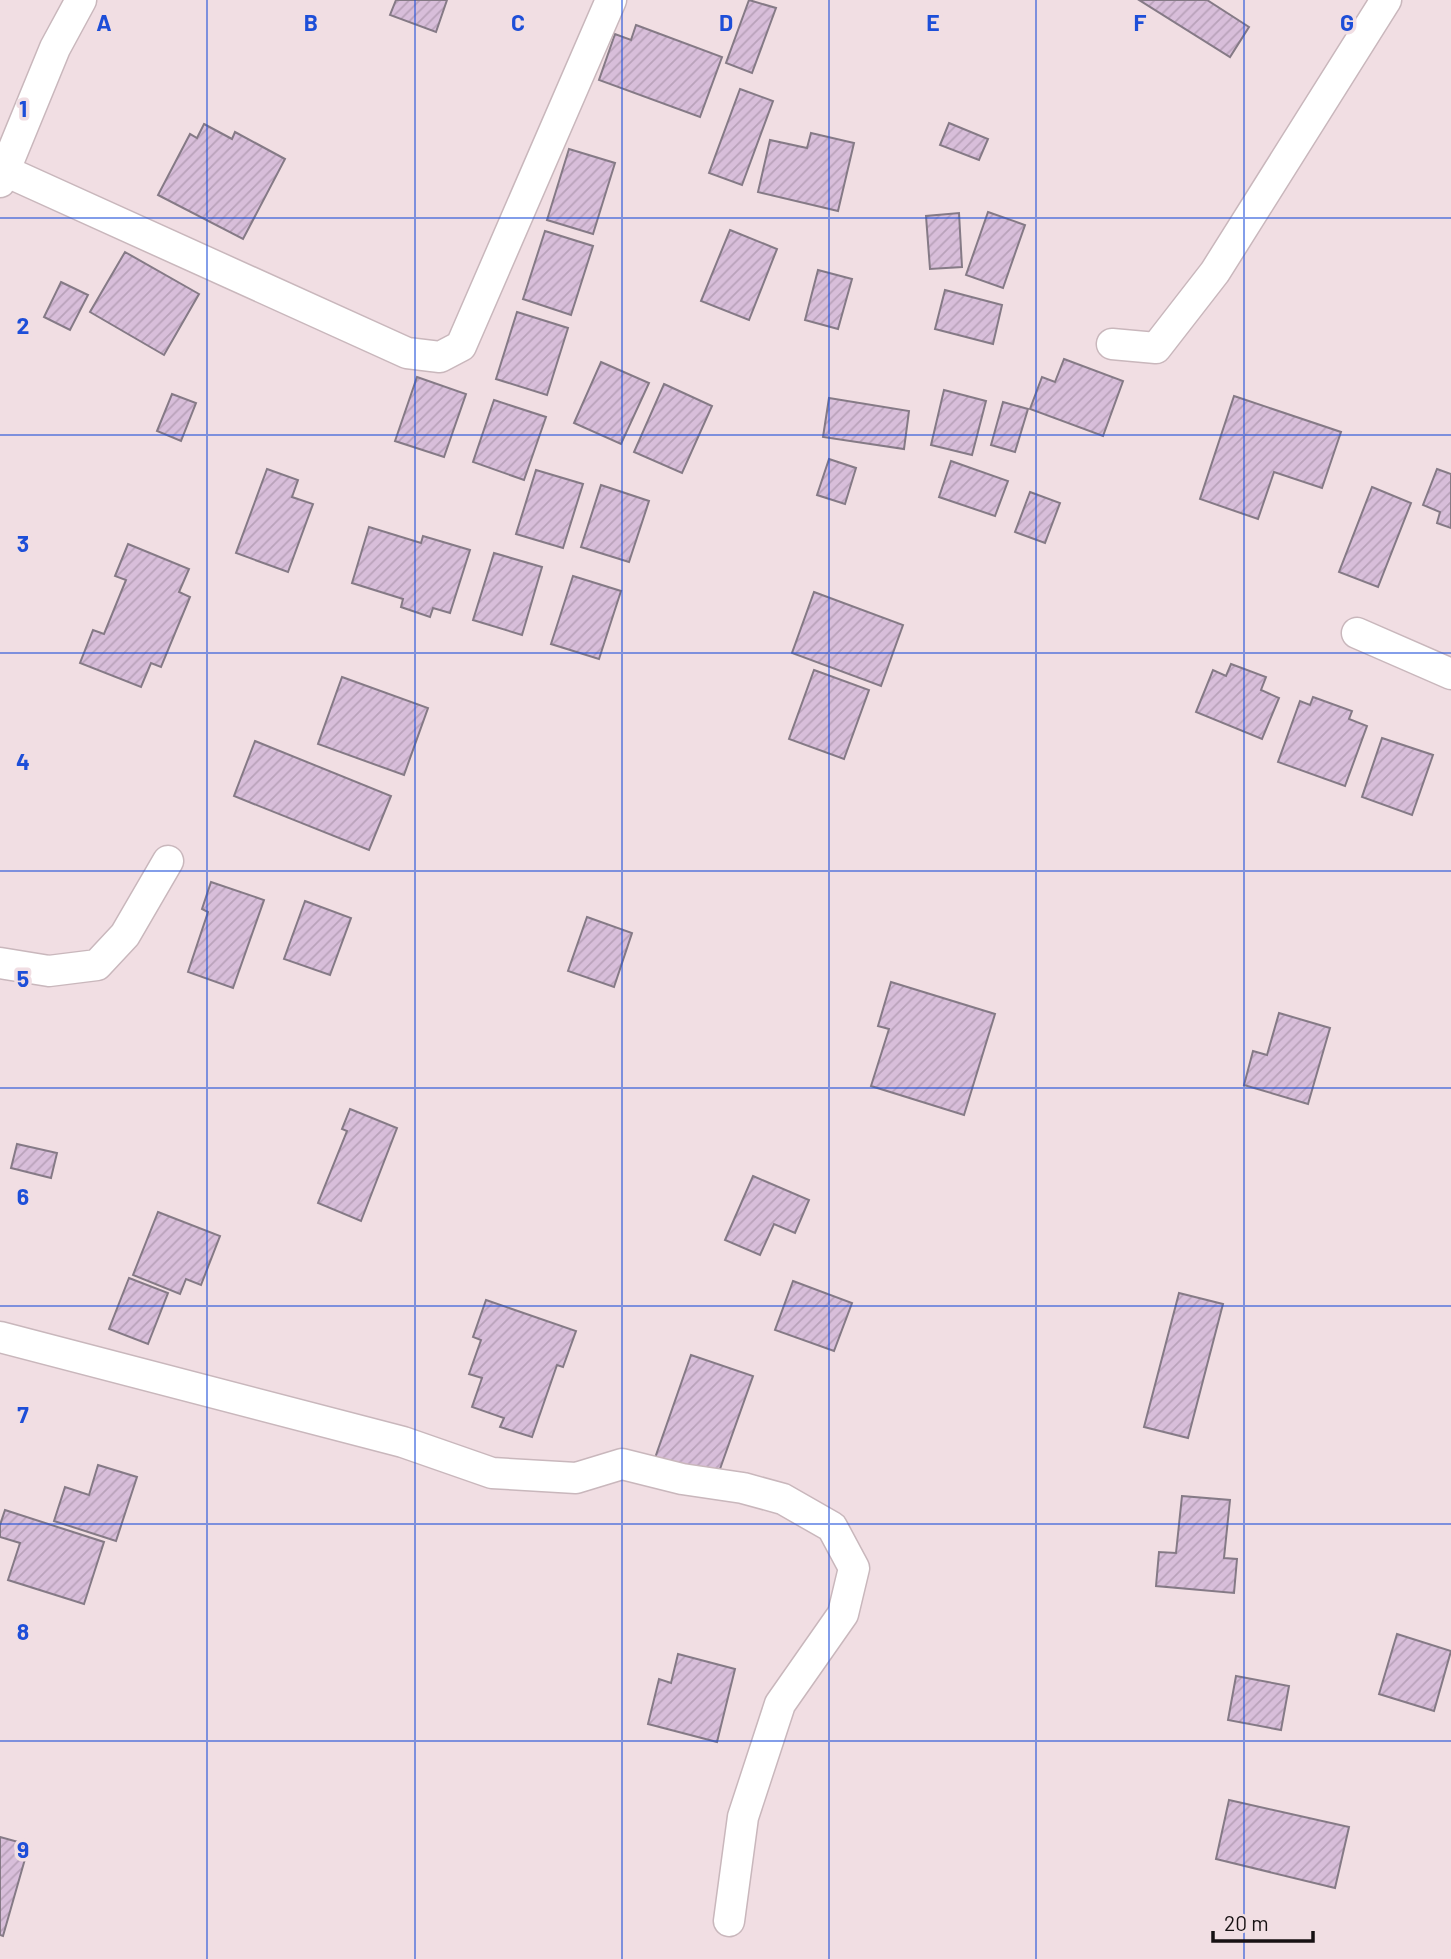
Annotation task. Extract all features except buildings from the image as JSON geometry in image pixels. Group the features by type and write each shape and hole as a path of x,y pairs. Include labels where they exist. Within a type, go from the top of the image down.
{"street":[{"path":"81,0 55,48 3,177 407,353 440,357 461,346 611,0"},
{"path":"1112,344 1156,348 1215,272 1386,0"},
{"path":"1357,633 1451,674"},
{"path":"0,963 49,971 97,965 125,935 168,861"},
{"path":"0,1337 403,1442 492,1473 576,1478 622,1464 682,1479 743,1488 783,1499 832,1527 854,1568 844,1614 780,1704 743,1817 729,1921"}]}
